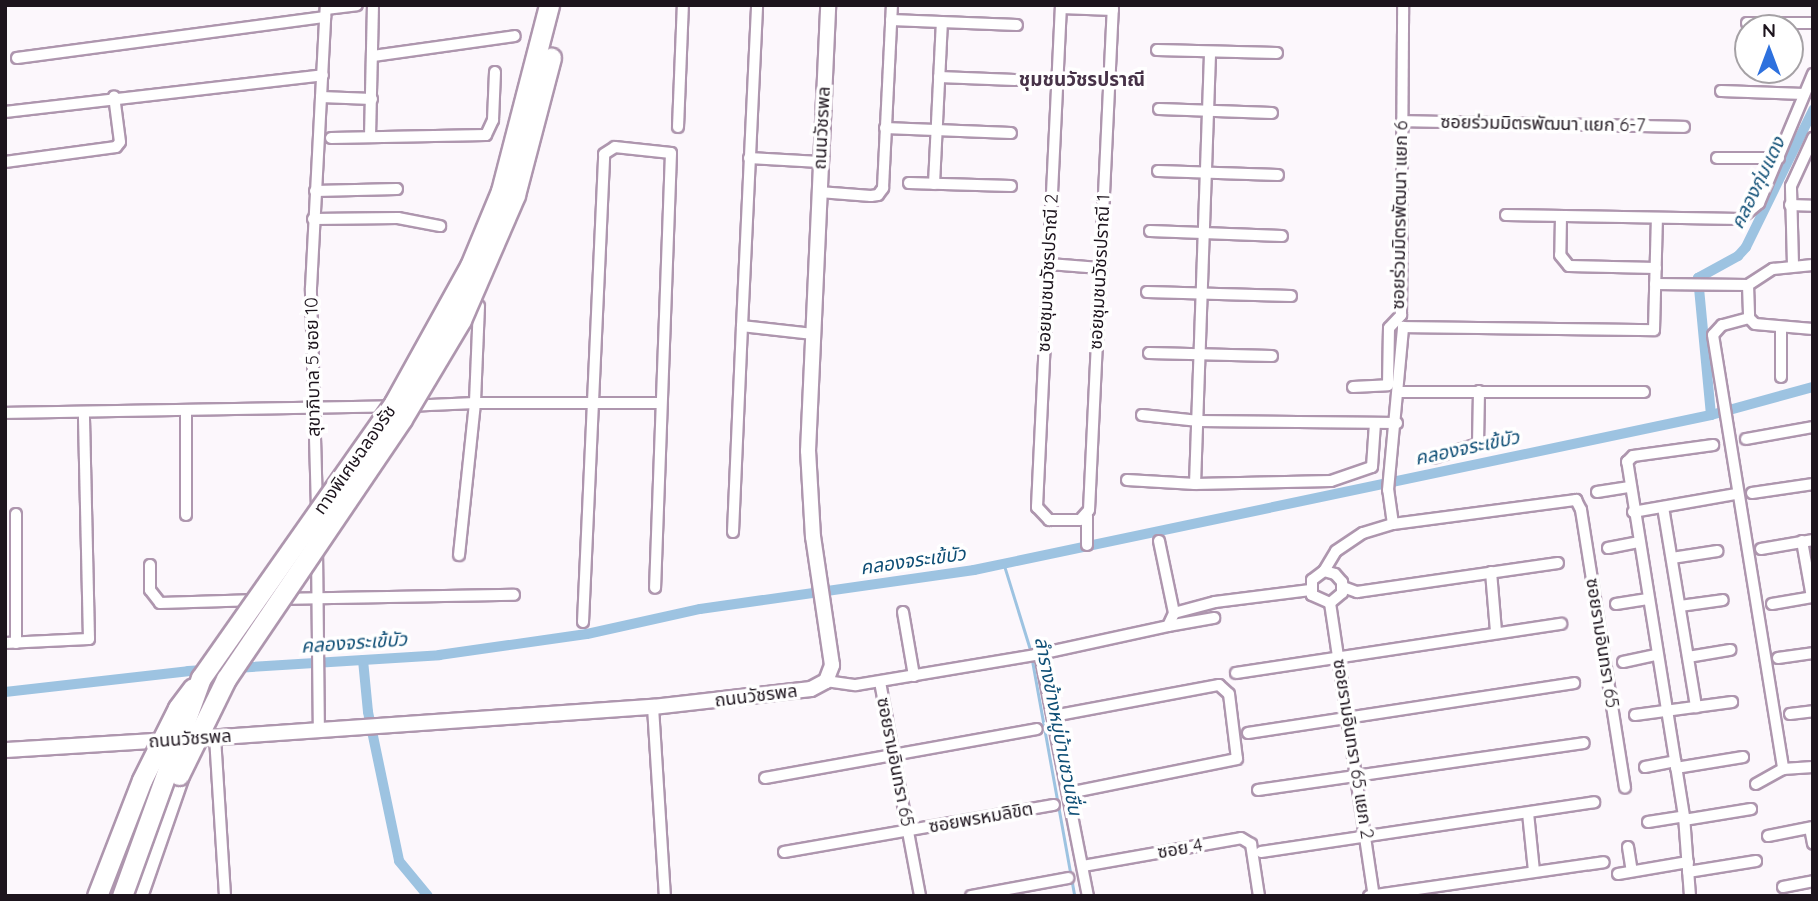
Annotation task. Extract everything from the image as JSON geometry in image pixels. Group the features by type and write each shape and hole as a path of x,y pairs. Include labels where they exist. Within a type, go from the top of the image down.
{"highway":[{"name":"ทางพิเศษฉลองรัช","path":"122,896 201,678 394,403 436,335 501,191 550,5"},
{"name":"ทางพิเศษฉลองรัช","path":"137,896 179,775 226,679 402,419 461,320 515,195 563,5"},
{"path":"97,896 148,768 178,708 201,678"}],"main road":[{"name":"ถนนวัชรพล","path":"5,750 653,707 811,689 826,681 832,665 819,582 808,474 828,5"}],"street":[{"path":"17,58 356,5"},
{"path":"370,137 373,5"},
{"path":"678,127 683,5"},
{"path":"733,532 757,5"},
{"path":"819,192 878,195 883,188 892,5"},
{"name":"ซอยร่วมมิตรพัฒนา แยก 6","path":"1353,387 1388,384 1389,328 1401,315 1404,5"},
{"path":"1061,7 1113,8"},
{"name":"ซอยชุมชนวัชรปราณี 2","path":"1061,7 1037,507 1049,520 1087,516"},
{"name":"ซอยชุมชนวัชรปราณี 1","path":"1087,545 1113,8"},
{"name":"สุขาภิบาล 5 ซอย 10","path":"319,729 313,410 313,219 326,10"},
{"path":"891,20 1017,25"},
{"path":"934,184 942,22"},
{"path":"373,56 515,36"},
{"path":"1157,50 1277,53"},
{"path":"1195,484 1210,53"},
{"path":"331,138 486,135 493,120 495,72"},
{"path":"1506,215 1740,219 1759,203 1813,74"},
{"path":"5,112 114,96 323,75"},
{"path":"939,77 1015,80"},
{"path":"1721,91 1804,94"},
{"path":"5,162 116,147 120,142 114,96"},
{"path":"321,97 372,99"},
{"path":"1159,109 1209,113 1272,113"},
{"name":"ซอยร่วมมิตรพัฒนา แยก 6-7","path":"1402,121 1684,127"},
{"path":"885,128 1011,133"},
{"path":"1793,265 1791,186 1811,144"},
{"path":"583,622 590,402 604,154 615,147 671,153 655,588"},
{"path":"749,158 820,162"},
{"path":"1717,158 1779,158"},
{"path":"1158,171 1205,175 1278,175"},
{"path":"909,183 1012,186"},
{"path":"315,191 397,189"},
{"path":"1790,205 1813,206"},
{"path":"1561,216 1560,255 1569,266 1656,268"},
{"path":"313,219 398,218 440,226"},
{"path":"1343,587 1339,598 1330,603 1315,599 1310,590 1312,580 1324,571 1336,551 1363,533 1393,524 1388,491 1398,423 1400,332 1408,324 1654,330 1659,284 1656,268 1657,218"},
{"path":"1150,231 1282,236"},
{"path":"1049,264 1100,268"},
{"path":"1659,284 1748,285 1773,269 1813,265"},
{"path":"1748,285 1752,305 1749,318"},
{"path":"1147,292 1291,296"},
{"path":"459,555 475,403 479,306"},
{"path":"1749,318 1761,328 1813,329"},
{"path":"1749,318 1722,325 1713,335 1736,494 1783,769"},
{"path":"742,326 813,334"},
{"path":"1781,329 1781,377"},
{"path":"1149,353 1201,357 1272,356"},
{"path":"1433,458 1478,444 1479,391"},
{"path":"1399,392 1644,392"},
{"path":"5,413 84,415 475,403 661,403"},
{"path":"186,412 186,515"},
{"path":"16,514 10,643 89,639 84,415"},
{"path":"1142,415 1199,421 1398,423"},
{"path":"1126,480 1195,484 1301,484 1362,473 1375,458 1375,423"},
{"path":"1746,439 1813,427"},
{"path":"1690,896 1684,818 1633,512 1628,458 1713,446"},
{"path":"1752,493 1813,484"},
{"path":"1597,492 1630,487"},
{"path":"1633,512 1736,494"},
{"name":"ซอยรามอินทรา 65","path":"1393,524 1576,500 1581,510 1625,788"},
{"path":"1664,507 1696,707"},
{"path":"1159,541 1174,613 1168,626"},
{"path":"1762,549 1807,541 1812,597 1772,604"},
{"path":"1608,548 1639,542"},
{"path":"1672,558 1717,551"},
{"path":"1324,571 1335,573 1343,587 1357,592 1558,563"},
{"path":"150,565 152,598 160,603 514,595"},
{"path":"1491,572 1496,632"},
{"path":"1174,613 1215,602 1310,590"},
{"path":"1616,604 1648,599"},
{"path":"1680,606 1723,600"},
{"name":"ซอยรามอินทรา 65 แยก 2","path":"1330,603 1367,836 1372,896"},
{"path":"902,611 914,676"},
{"path":"880,682 1033,655 1213,618"},
{"path":"1236,673 1561,624"},
{"path":"1688,657 1730,650"},
{"path":"1779,658 1813,653"},
{"path":"1033,655 1053,716 1088,896"},
{"path":"1623,662 1657,655"},
{"name":"ซอยรามอินทรา 65","path":"826,681 856,685 880,682 920,896"},
{"path":"1248,733 1574,683"},
{"path":"1053,716 1226,687 1234,724 1238,755 1231,762 1068,793"},
{"path":"1635,715 1732,702"},
{"path":"653,707 666,896"},
{"path":"1790,714 1813,711"},
{"path":"765,778 1037,729"},
{"path":"215,737 225,896"},
{"path":"1258,790 1584,743"},
{"path":"1645,766 1743,757"},
{"path":"1756,784 1783,769 1813,767"},
{"path":"1261,852 1594,802"},
{"name":"ซอยพรหมลิขิต","path":"784,852 1054,805"},
{"path":"1648,822 1751,809"},
{"path":"1528,813 1534,872"},
{"path":"1768,836 1811,827 1813,844"},
{"name":"ซอย 4","path":"1083,866 1241,838 1251,844 1259,896"},
{"path":"1628,847 1632,872"},
{"path":"1618,874 1756,861"},
{"path":"1372,896 1604,862"},
{"path":"971,896 1068,878"},
{"path":"1783,887 1813,881"}],"waterway":[{"name":"คลองกุ่มแดง","path":"1711,415 1698,278 1738,256 1746,247 1813,110"},
{"name":"คลองจระเข้บัว","path":"5,692 188,671 439,655 587,634 700,609 974,570 1711,415 1813,387"},
{"name":"ลำรางข้างหมู่บ้านชวนชื่น","path":"1004,564 1031,651"},
{"name":"ลำรางข้างหมู่บ้านชวนชื่น","path":"1032,658 1075,896"},
{"path":"363,660 368,712 399,861 428,896"}],"district":[{"name":"ชุมชนวัชรปราณี","path":"1082,80"}]}
